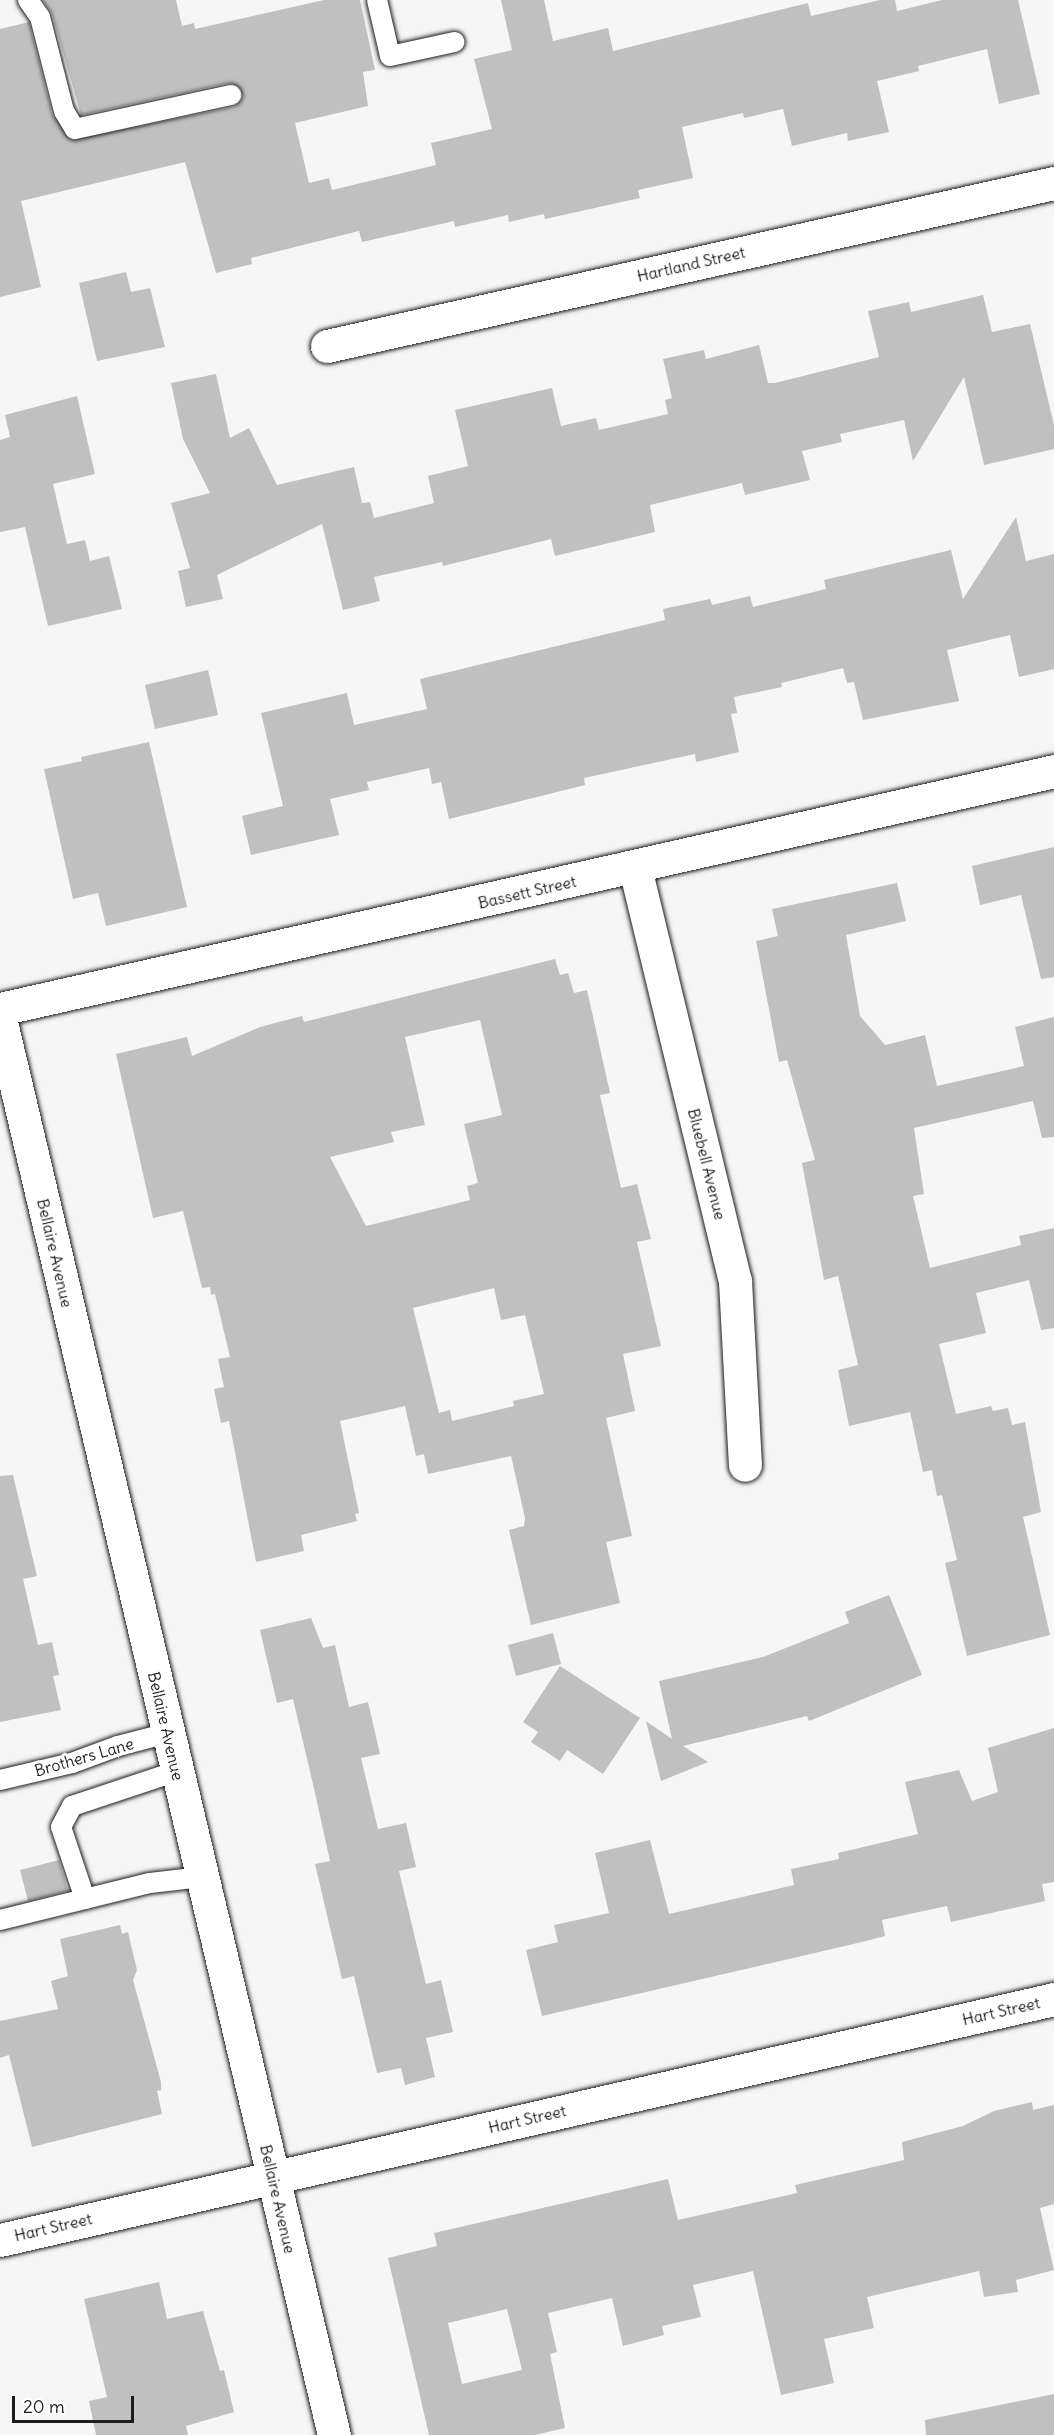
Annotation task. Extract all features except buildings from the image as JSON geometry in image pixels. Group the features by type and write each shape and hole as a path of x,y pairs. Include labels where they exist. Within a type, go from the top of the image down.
{"street":[{"name":"Hartland Street","path":"327,346 1054,183"},
{"name":"Bassett Street","path":"0,1010 635,868 1054,771"},
{"name":"Bluebell Avenue","path":"635,868 735,1281 744,1465"},
{"name":"Bellaire Avenue","path":"0,1018 334,2435"},
{"name":"Hart Street","path":"0,2240 1054,1999"}],"lane":[{"path":"28,0 40,17 64,111 75,129 231,95"},
{"path":"377,0 390,56 454,42"},
{"name":"Brothers Lane","path":"0,1780 72,1763 118,1746 168,1733"},
{"path":"85,1899 61,1827 72,1806 177,1771"},
{"path":"0,1920 150,1882 202,1877"}]}
